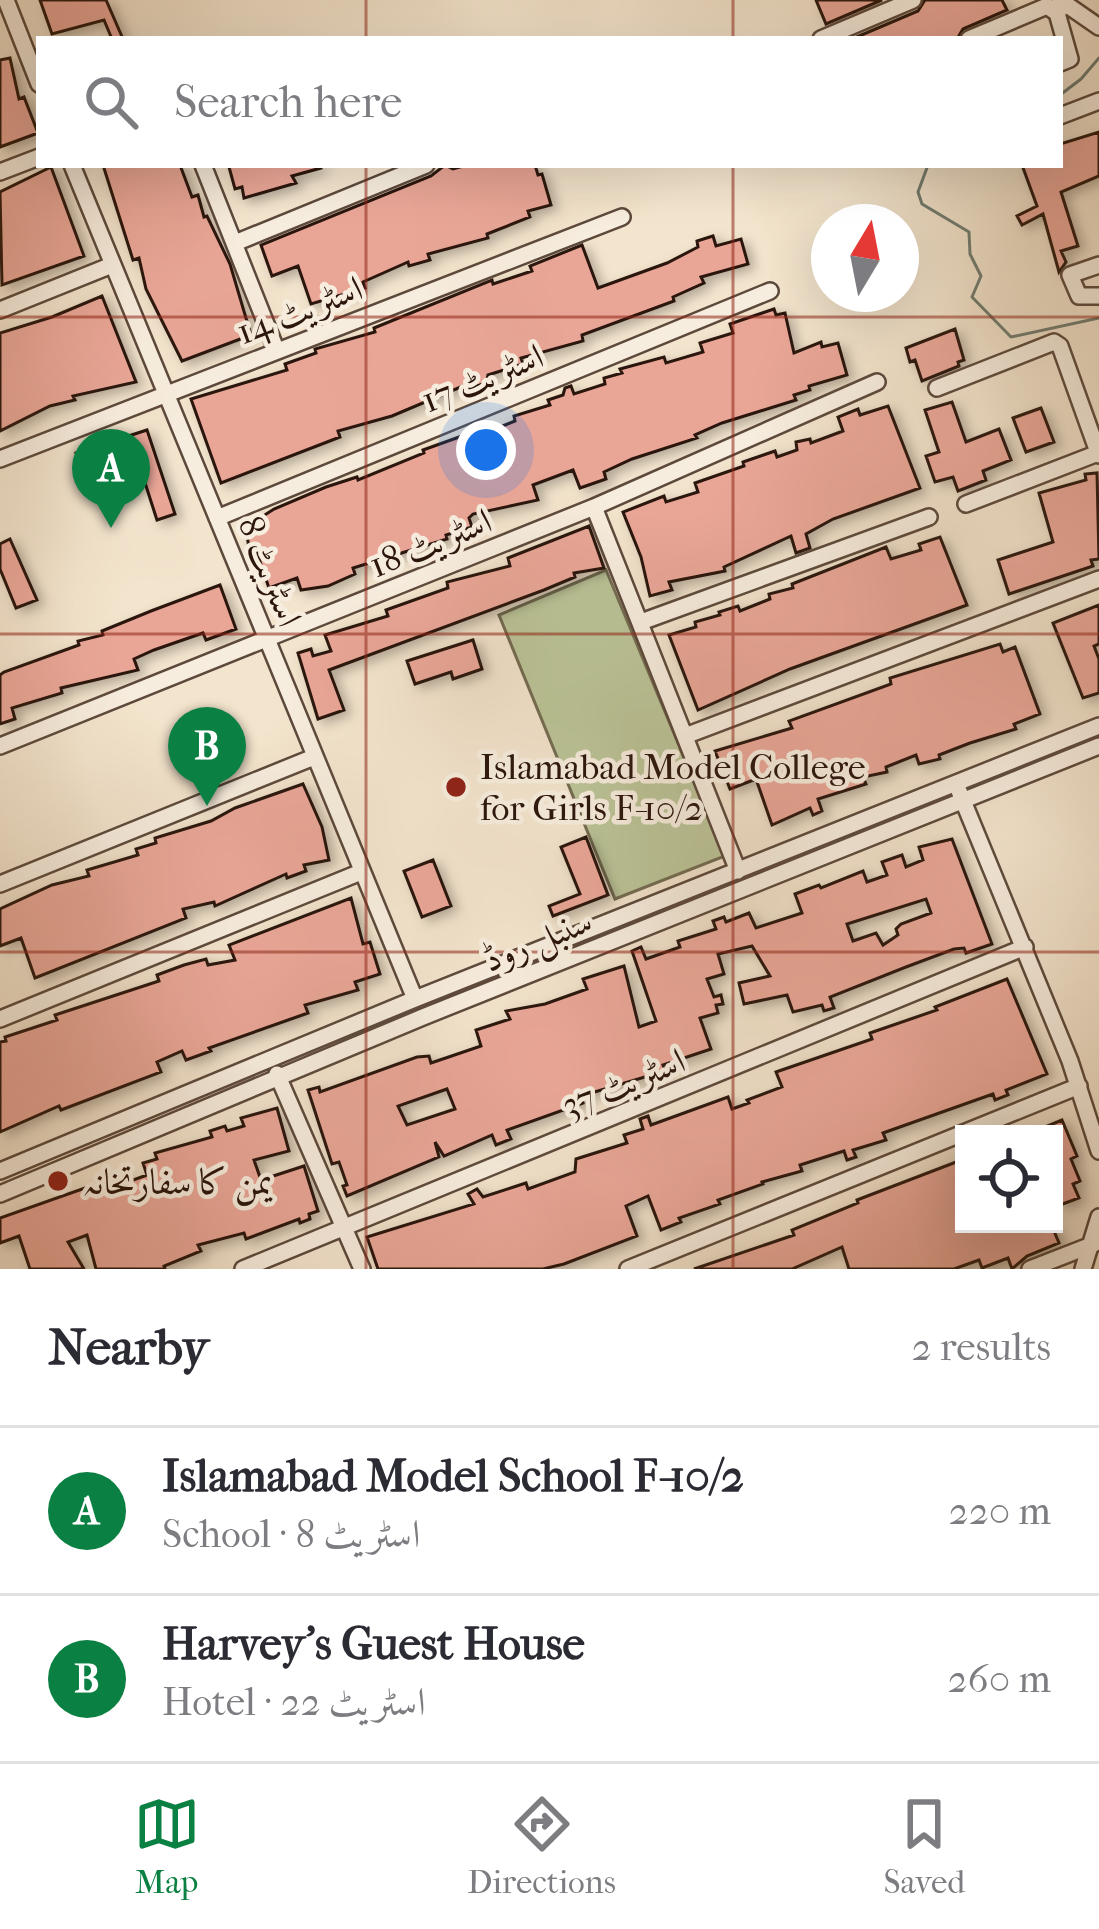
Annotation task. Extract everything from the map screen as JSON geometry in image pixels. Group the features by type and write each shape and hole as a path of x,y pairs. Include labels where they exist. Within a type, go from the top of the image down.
{"street":[{"path":"827,36 913,0"},
{"path":"9,3 36,77"},
{"path":"976,36 1047,6 1061,6 1099,27"},
{"path":"1061,6 1070,59 1063,62"},
{"path":"0,40 18,33"},
{"path":"1063,115 1099,101"},
{"path":"0,172 36,158"},
{"name":"اسٹریٹ 8","path":"73,168 415,999"},
{"path":"204,168 276,350"},
{"path":"235,243 419,168"},
{"name":"اسٹریٹ 14","path":"0,459 622,217"},
{"path":"1099,265 1070,275 1079,296 1099,296"},
{"path":"0,310 112,266"},
{"name":"اسٹریٹ 17","path":"217,518 770,291"},
{"path":"937,388 1054,342 1060,346 1098,454 966,504"},
{"name":"اسٹریٹ 18","path":"0,746 594,507 878,382"},
{"path":"594,507 738,871"},
{"path":"641,622 929,517"},
{"path":"685,736 1099,579"},
{"name":"سنبل روڈ","path":"0,1171 1099,725"},
{"name":"سنبل روڈ","path":"1,1191 1099,746"},
{"path":"0,884 314,757"},
{"path":"956,782 1079,1085 1099,1151"},
{"path":"0,1019 361,872"},
{"path":"677,895 684,912"},
{"name":"اسٹریٹ 37","path":"243,1269 1024,947"},
{"path":"271,1059 362,1269"},
{"path":"628,1269 1079,1085"},
{"path":"1083,1269 1099,1217"},
{"path":"1030,1269 1094,1244"}],"green space":[{"path":"606,570 725,856 615,899 499,615"}],"building":[{"path":"40,0 106,0 122,36 111,36 104,20 52,34"},
{"path":"816,0 882,0 826,24"},
{"path":"925,0 1002,0 1007,10 963,29 959,36 859,36 918,11"},
{"path":"10,58 19,99 24,97 36,134 0,147 0,60"},
{"path":"1099,132 1099,176 1061,192 1078,246 1061,251 1066,262 1059,272 1043,214 1022,225 1017,216 1037,206 1023,168 1063,168 1063,143"},
{"path":"51,168 84,256 2,285 0,192"},
{"path":"104,168 181,168 230,264 251,335 182,361 146,289 139,258 133,260"},
{"path":"229,168 321,168 292,176 296,183 244,198 242,187 235,189"},
{"path":"441,168 536,168 551,205 528,211 530,217 487,234 488,238 428,254 430,260 409,266 408,262 363,282 365,288 311,304 298,266 272,276 261,245"},
{"path":"713,236 716,246 741,239 748,264 701,277 704,283 673,297 674,301 582,335 583,341 521,358 523,364 488,375 486,383 465,390 463,386 392,416 338,431 340,437 221,483 191,399 287,370 285,364 316,353 315,349 375,332 374,328 492,280 493,284 532,271 530,266 582,245 598,288 667,263 698,247 697,241"},
{"path":"102,296 136,382 73,396 75,400 50,406 0,431 0,333"},
{"path":"774,309 776,315 785,313 794,353 821,342 822,347 838,343 847,375 809,386 810,390 794,395 796,400 632,459 604,472 606,479 580,488 573,470 533,485 538,500 473,514 469,518 472,527 353,568 355,574 328,586 301,590 297,578 269,588 255,547 249,549 246,527 274,509 326,487 358,480 423,450 515,421 514,416 550,405 548,400 563,395 565,388 571,386 574,394 605,384 604,378 622,373 620,369 703,352 700,343 733,333 730,324"},
{"path":"955,329 964,360 922,381 906,348"},
{"path":"952,402 966,442 999,429 1011,460 983,471 986,480 958,491 953,477 935,482 926,456 939,452 925,410"},
{"path":"888,406 920,488 833,519 806,534 810,548 796,553 791,536 724,567 725,571 669,582 672,590 650,596 623,512 664,496 666,502 698,492 695,483 744,466 743,462 775,451 777,457 797,450 796,442 810,439 811,443 843,431 838,417"},
{"path":"1041,408 1054,442 1026,452 1013,418"},
{"path":"147,430 175,514 157,520 137,458 84,475 76,453"},
{"path":"1097,473 1099,559 1091,560 1093,566 1009,594 998,560 1053,542 1039,493"},
{"path":"589,526 604,568 574,573 575,577 544,590 329,670 344,710 318,719 298,653 311,649 313,656 331,651 325,635 388,616 386,610 448,588 447,582 510,566 508,558"},
{"path":"940,537 967,605 790,669 698,710 669,635 696,627 695,622 719,612 738,606 740,611 770,599 769,594 886,547 891,559 921,550 919,544"},
{"path":"10,539 37,600 16,608 0,569 0,544"},
{"path":"220,585 236,629 206,640 203,633 154,650 134,659 138,670 61,688 62,693 12,708 15,719 0,724 0,675 4,672"},
{"path":"1099,605 1099,644 1094,646 1099,693 1083,698 1053,623"},
{"path":"473,640 482,669 453,679 451,672 415,684 407,661"},
{"path":"1000,644 1003,652 1015,647 1040,714 1014,724 1016,729 939,755 940,759 919,764 916,755 886,767 887,772 863,777 866,784 818,799 822,811 813,815 810,808 772,825 756,779 730,789 715,751 792,728 789,721 891,684 890,678"},
{"path":"303,784 322,827 329,860 304,865 306,871 287,878 286,874 215,906 214,902 183,909 186,918 35,978 21,938 0,946 0,909 52,885 89,876 87,870 138,855 136,849 156,843 155,838"},
{"path":"586,837 608,895 553,916 549,906 580,894 561,847"},
{"path":"952,839 992,944 966,953 964,948 954,949 830,997 834,1008 824,1011 822,1005 793,1012 787,995 744,1004 739,983 770,976 752,946 718,954 724,974 707,979 714,997 721,995 723,1004 716,1005 718,1013 700,1018 711,1049 663,1065 665,1071 581,1096 583,1103 507,1130 511,1139 496,1145 492,1135 444,1156 435,1142 439,1157 347,1196 339,1162 332,1164 308,1090 319,1087 320,1092 417,1057 429,1056 431,1063 481,1046 476,1030 510,1019 506,1011 587,989 583,979 624,966 639,1027 656,1021 632,951 641,947 646,959 680,947 678,941 716,929 713,921 724,917 726,922 749,913 756,928 802,913 795,894 863,871 867,882 887,875 882,862 902,855 906,867 923,860 919,847","holes":["926,899 931,913 901,924 898,935 883,945 876,933 853,941 847,924","447,1089 455,1109 407,1125 398,1106"]},
{"path":"433,860 451,906 422,917 404,871"},
{"path":"351,898 363,944 370,942 380,974 355,982 358,990 305,1005 308,1013 186,1060 182,1051 157,1062 161,1072 61,1110 59,1106 0,1132 0,1042 5,1037 159,981 157,975 184,965 206,959 208,965 235,960 229,945"},
{"path":"1007,979 1047,1074 1006,1090 1008,1095 995,1100 993,1094 883,1133 886,1140 853,1150 856,1157 847,1160 844,1151 800,1165 802,1171 718,1200 720,1204 679,1218 681,1222 661,1230 648,1196 626,1206 637,1236 564,1264 543,1269 378,1269 367,1237 474,1204 468,1194 477,1189 483,1197 526,1183 528,1189 575,1172 576,1159 627,1143 624,1135 643,1129 640,1119 648,1116 651,1125 728,1097 732,1109 749,1103 747,1100 782,1087 776,1072 872,1039 870,1033"},
{"path":"277,1108 289,1151 254,1160 261,1180 304,1166 318,1211 309,1214 310,1219 246,1239 244,1233 198,1245 201,1251 165,1269 96,1269 87,1235 68,1242 84,1269 30,1269 19,1236 0,1243 0,1218 85,1188 86,1193 147,1175 143,1163 157,1159 155,1153 212,1137 210,1131 225,1126 227,1131 244,1126 241,1118"},
{"path":"1062,1120 1077,1156 1071,1159 1080,1181 1073,1184 1079,1198 1063,1204 1063,1125 1050,1125"},
{"path":"955,1162 955,1233 1055,1233 1059,1243 1027,1256 1012,1269 1008,1258 982,1268 979,1260 954,1269 849,1269 842,1247 792,1269 694,1269 794,1235 792,1230"}],"waterway":[{"path":"1063,93 1099,58"},
{"path":"927,168 918,192 922,204 969,232 970,254 981,276 972,297 1011,337 1099,318"}],"place":[{"name":"Islamabad Model School F-10/2","path":"111,528"},
{"name":"Islamabad Model College for Girls F-10/2","path":"456,787"},
{"name":"Harvey's Guest House","path":"207,806"},
{"name":"یمن کا سفارتخانہ","path":"58,1181"}]}
